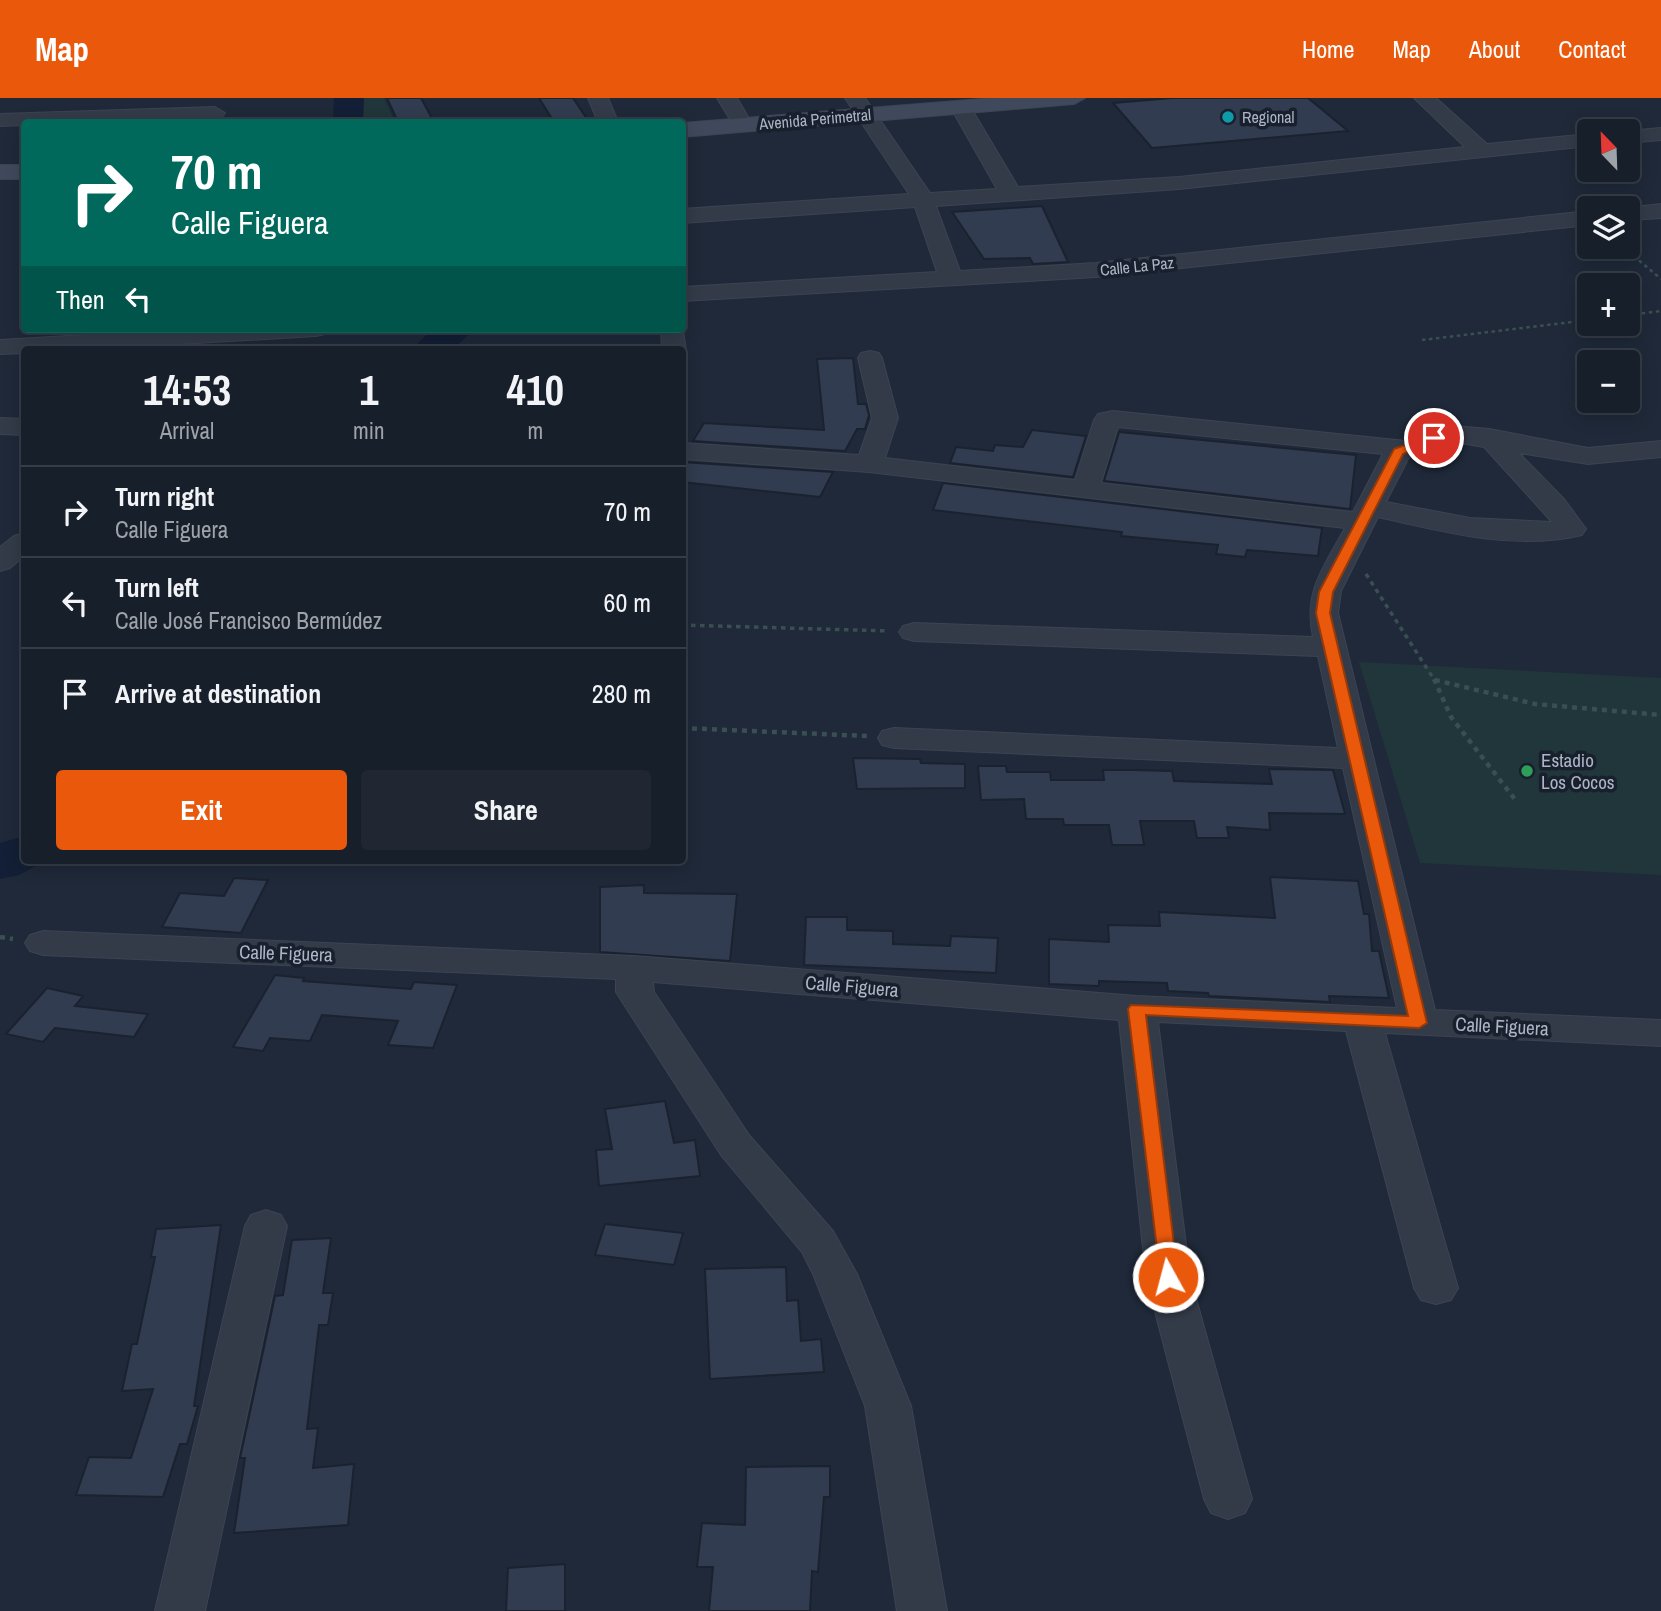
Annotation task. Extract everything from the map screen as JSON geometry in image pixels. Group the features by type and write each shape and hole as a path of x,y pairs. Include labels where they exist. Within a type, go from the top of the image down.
{"main road":[{"name":"Avenida Perimetral","path":"685,119 732,108 860,107 1074,98"},
{"name":"Avenida Perimetral","path":"686,129 860,107"},
{"path":"0,172 21,172"},
{"path":"0,180 21,180"}],"street":[{"path":"598,98 607,119"},
{"path":"1424,98 1480,149"},
{"path":"961,103 1011,194"},
{"path":"860,107 923,199 951,278"},
{"path":"31,119 215,113"},
{"path":"0,120 21,119"},
{"path":"1640,136 1661,134"},
{"path":"0,138 21,137"},
{"path":"686,216 1179,183 1480,149 1577,141"},
{"path":"1640,213 1661,211"},
{"name":"Calle La Paz","path":"686,294 1096,270 1577,219"},
{"path":"0,347 246,333"},
{"path":"869,464 885,418 870,358"},
{"path":"1086,488 1107,421 1113,419 1410,449"},
{"path":"0,426 21,427"},
{"path":"1419,1023 1323,613 1326,592 1398,452 1434,438 1454,434 1588,456 1661,449"},
{"path":"686,451 869,464 1086,488 1436,521 1524,533 1572,529 1554,505 1489,438"},
{"path":"0,562 21,544"},
{"path":"914,632 1333,647"},
{"path":"894,738 1359,759"},
{"name":"Calle Figuera","path":"43,943 634,968 1137,1009 1661,1033"},
{"path":"634,968 635,992 735,1145 818,1242 835,1274 888,1406 922,1611"},
{"path":"1137,1009 1168,1277 1228,1499"},
{"path":"1362,1021 1436,1288"},
{"path":"180,1611 266,1226"}],"path":[{"path":"1637,259 1661,279"},
{"path":"1640,314 1661,312"},
{"path":"1422,340 1577,321"},
{"path":"1345,556 1373,581 1435,680 1451,717 1517,802"},
{"path":"686,625 914,632"},
{"path":"1435,680 1472,692 1535,704 1661,715"},
{"path":"686,727 894,738"}],"green space":[{"path":"354,98 384,98 394,119 354,119"},
{"name":"Estadio Los Cocos","path":"1359,662 1661,678 1661,875 1420,863"}],"building":[{"path":"387,98 421,98 432,119 397,119"},
{"path":"539,98 573,98 587,119 552,119"},
{"name":"Regional","path":"1172,98 1308,98 1348,131 1152,148 1113,103"},
{"path":"1042,206 1068,262 1033,264 1030,258 984,259 952,212"},
{"path":"853,358 858,404 866,404 869,415 865,429 857,429 845,451 693,441 704,423 824,430 817,359"},
{"path":"1032,430 1086,436 1073,477 950,463 956,447 993,451 995,445 1023,447"},
{"path":"1119,432 1356,455 1350,509 1104,481"},
{"path":"686,462 833,472 820,497 686,482"},
{"path":"943,483 1322,528 1318,556 1247,550 1245,557 1216,554 1218,545 1121,536 1122,532 933,510"},
{"path":"853,758 920,759 921,763 965,764 965,788 857,789"},
{"path":"978,766 1006,766 1007,772 1050,772 1051,780 1104,780 1103,770 1133,770 1172,771 1174,781 1272,784 1269,769 1333,770 1345,814 1269,813 1270,830 1227,827 1229,838 1197,838 1194,821 1140,821 1144,845 1112,845 1109,825 1064,825 1063,819 1026,819 1024,799 981,800"},
{"path":"1270,877 1358,881 1364,914 1369,914 1372,951 1379,951 1389,998 1329,996 1330,1002 1209,996 1208,993 1168,991 1167,983 1099,981 1099,986 1049,984 1049,939 1109,942 1108,925 1160,926 1159,912 1275,918"},
{"path":"234,878 268,880 241,933 162,927 180,893 224,896"},
{"path":"644,885 644,893 737,894 730,961 600,952 600,887"},
{"path":"806,917 847,917 847,930 893,931 893,944 950,946 951,936 998,938 996,973 804,965"},
{"path":"275,975 304,978 303,981 411,989 414,982 457,985 433,1048 388,1045 398,1021 322,1015 310,1041 270,1038 263,1051 233,1047"},
{"path":"47,988 83,996 75,1006 148,1014 134,1037 55,1028 43,1042 6,1034"},
{"path":"665,1101 674,1143 695,1140 700,1176 599,1186 596,1150 612,1149 605,1109"},
{"path":"605,1224 683,1233 674,1265 595,1255"},
{"path":"221,1225 194,1406 198,1406 187,1444 180,1444 163,1497 76,1495 89,1457 131,1458 153,1389 122,1391 132,1344 137,1344 155,1257 151,1257 156,1229"},
{"path":"331,1238 323,1293 333,1293 328,1325 319,1325 307,1429 318,1428 313,1468 354,1464 348,1525 234,1533 245,1458 240,1458 275,1296 283,1295 292,1240"},
{"path":"786,1267 787,1301 798,1300 801,1341 821,1339 824,1372 710,1379 705,1269"},
{"path":"830,1466 830,1497 824,1497 818,1572 812,1571 810,1611 709,1611 713,1567 697,1567 702,1523 745,1525 746,1467"},
{"path":"565,1564 565,1611 506,1611 508,1568"}],"waterway":[{"path":"348,119 349,98"},
{"path":"435,346 450,333"},
{"path":"0,863 21,853"}],"place":[{"name":"Regional","path":"1228,117"},
{"name":"Estadio Los Cocos","path":"1527,771"}],"route":[{"path":"1168,1277 1137,1009 1419,1023 1323,613 1326,592 1398,452 1434,438"}]}
